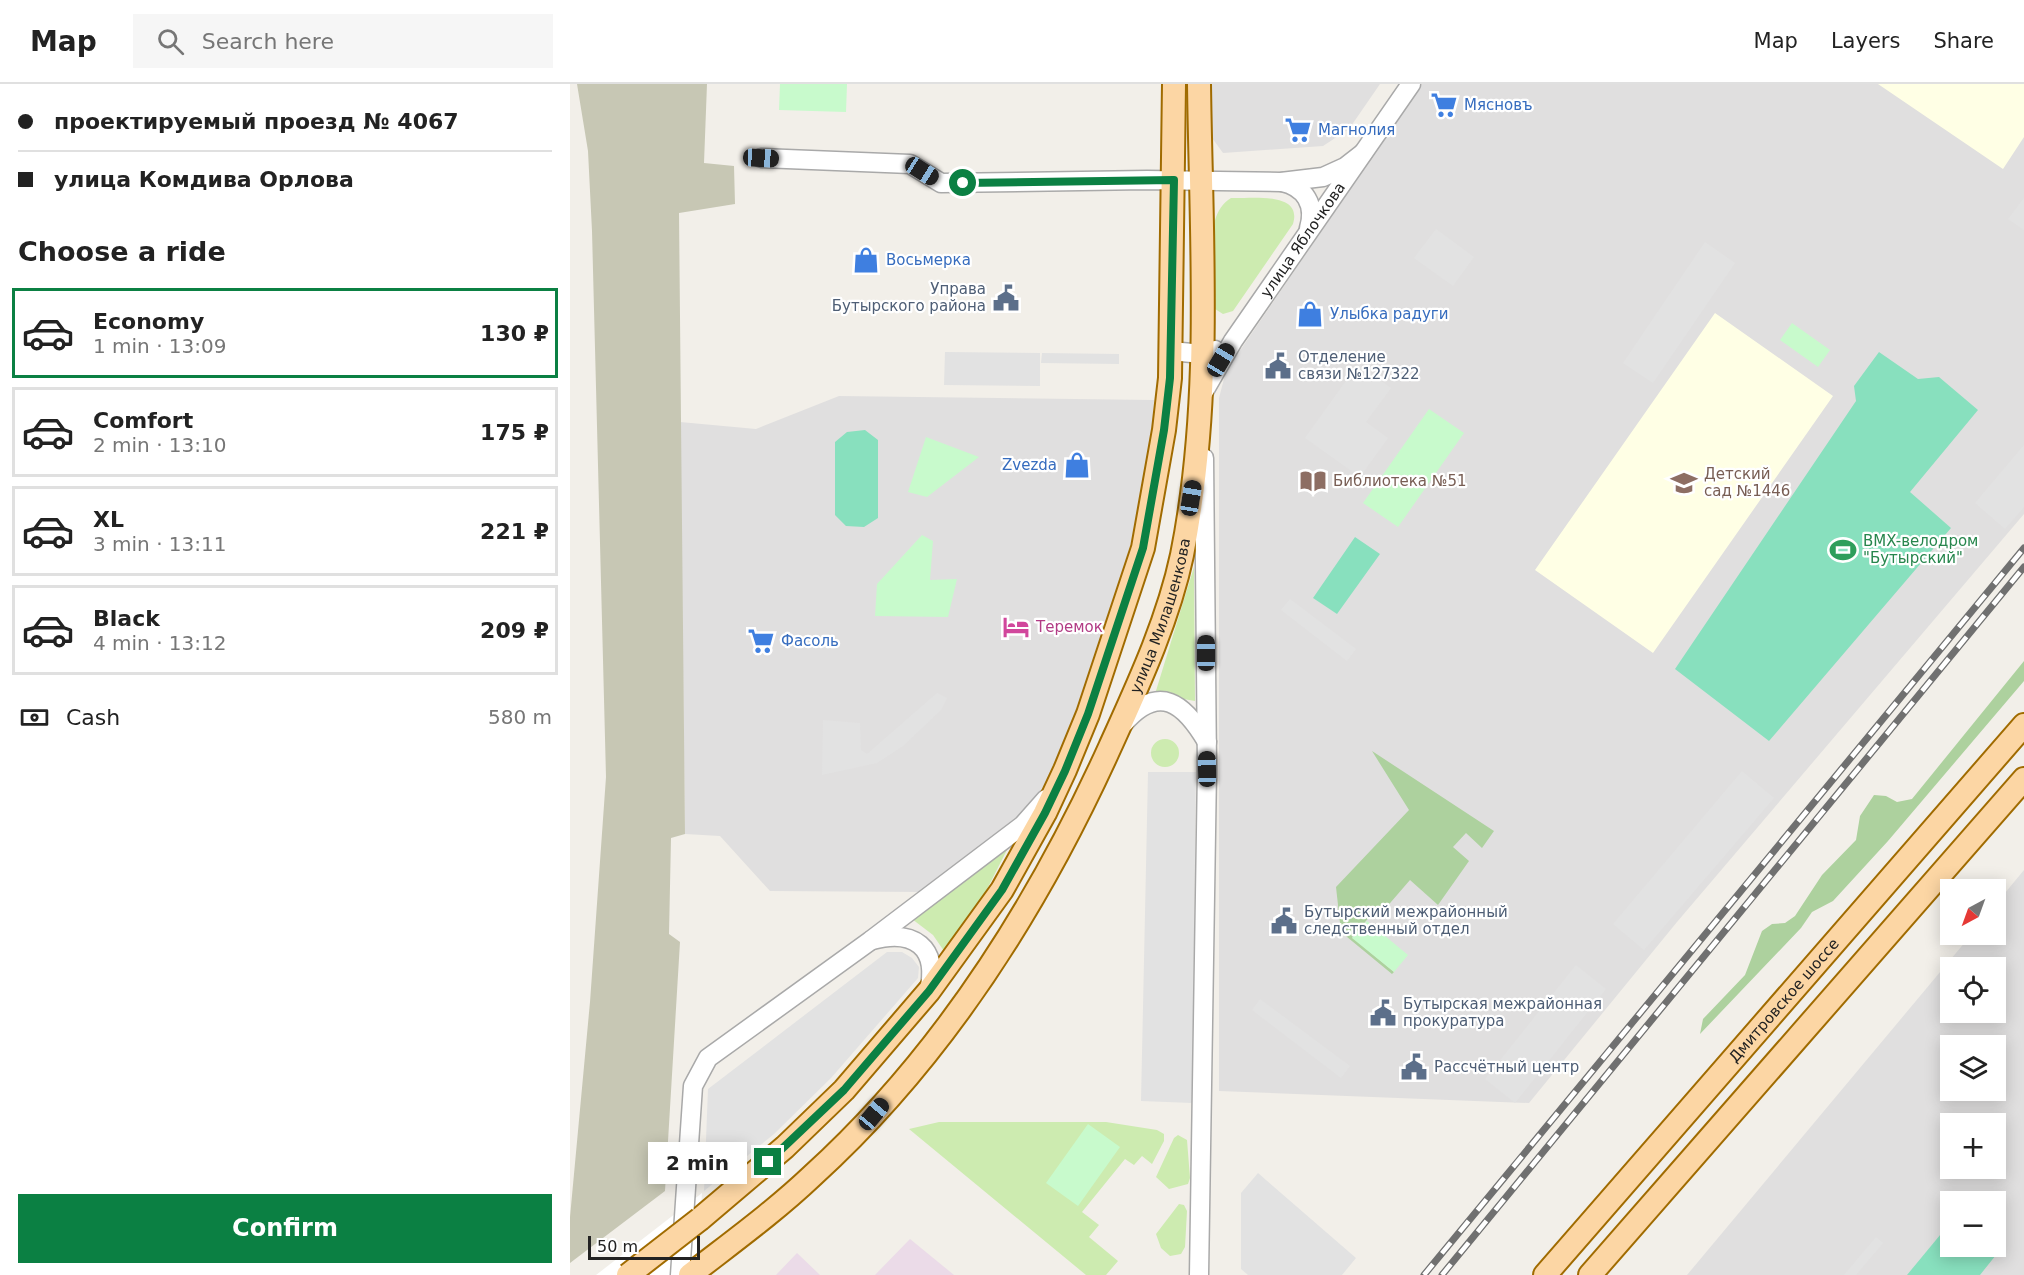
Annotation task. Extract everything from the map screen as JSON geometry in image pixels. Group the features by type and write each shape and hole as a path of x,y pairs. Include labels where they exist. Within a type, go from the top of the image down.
{"main road":[{"path":"628,1275 700,1219 793,1139 844,1090 929,991 1002,890 1045,813 1065,771 1088,714 1143,548 1164,430 1171,351 1174,84"},
{"name":"улица Милашенкова","path":"689,1273 813,1176 874,1114 923,1055 976,987 1022,919 1079,815 1119,729 1156,641 1181,557 1194,478 1201,398 1202,354 1199,84"},
{"name":"Дмитровское шоссе","path":"1545,1275 2024,725"},
{"path":"1590,1275 2024,779"}],"street":[{"name":"улица Яблочкова","path":"1201,398 1233,341 1308,230 1412,84"},
{"path":"761,158 910,165 941,183 1174,180 1281,182 1323,177 1345,167 1363,153"},
{"path":"1281,182 1291,184 1307,198 1311,219 1308,230"},
{"path":"1171,351 1202,354 1233,341"},
{"path":"1199,423 1205,477 1207,742 1199,1275"},
{"path":"1119,729 1143,704 1155,700 1168,701 1190,716 1207,742"},
{"path":"689,1273 693,1086 698,1073 716,1051 870,941 1023,825 1044,801 1065,771"},
{"path":"870,941 889,936 908,938 922,947 931,958 933,975 929,991"}],"shaded area":[{"path":"577,84 707,84 704,163 734,166 735,204 679,213 685,834 671,838 669,934 680,942 665,1191 570,1263 570,1217 590,1002 606,777 592,231 588,151"},
{"path":"1210,84 1380,84 1349,129 1323,146 1223,153 1210,135"},
{"path":"1422,84 2024,84 2024,514 1677,922 1529,1103 1219,1091 1219,398 1226,371"},
{"path":"1878,84 2024,84 2024,137 2003,169"},
{"path":"2024,198 2024,230 2008,219"},
{"path":"1436,229 1474,257 1453,286 1414,258"},
{"path":"1705,242 1735,263 1653,383 1623,363"},
{"name":"Детский сад №1446","path":"1715,313 1833,396 1653,653 1535,570"},
{"path":"945,352 1040,353 1040,386 944,385"},
{"path":"1042,353 1119,354 1119,364 1041,363"},
{"path":"1358,364 1391,388 1366,422 1388,438 1360,477 1305,438"},
{"path":"839,396 1154,400 1151,452 1140,511 1103,640 1063,750 1044,786 1021,814 923,892 770,891 720,836 685,834 680,422 756,429"},
{"path":"2024,445 2024,507 2005,529 1975,503"},
{"path":"1290,599 1356,649 1347,661 1281,610"},
{"path":"937,693 947,698 941,710 903,746 877,763 822,775 823,720 860,723 861,750 867,754"},
{"path":"1742,771 1774,798 1644,950 1613,924"},
{"path":"1148,772 1196,772 1192,1103 1141,1101"},
{"path":"2024,870 2024,1275 1687,1275 1940,972 1940,1023 2006,1023 2006,957 1953,957 1963,945 2006,945 2006,892"},
{"path":"887,952 902,952 912,958 919,967 918,978 831,1078 774,1134 704,1191 708,1089"},
{"path":"1576,965 1606,989 1515,1103 1485,1079"},
{"path":"1260,999 1350,1066 1341,1078 1252,1010"},
{"path":"1258,1173 1356,1258 1342,1275 1248,1275 1241,1269 1241,1193"},
{"path":"1876,1237 1883,1243 1856,1275 1844,1275"},
{"path":"910,1239 954,1275 875,1275"},
{"path":"797,1253 820,1275 776,1275"}],"green space":[{"path":"780,84 847,84 846,112 779,110"},
{"path":"1231,198 1273,199 1290,206 1294,213 1293,224 1233,311 1223,314 1215,309 1213,304 1211,246 1216,217 1222,206"},
{"path":"1792,323 1830,350 1818,367 1780,340"},
{"name":"BMX-велодром \"Бутырский\"","path":"1879,352 1918,379 1939,377 1978,410 1910,492 1951,528 1769,741 1675,669 1856,401 1854,386"},
{"path":"1429,409 1464,433 1398,527 1363,503"},
{"path":"865,430 878,440 878,518 864,527 846,526 835,515 835,442 847,432"},
{"path":"926,437 979,457 927,497 908,492"},
{"path":"922,535 933,541 930,580 957,579 948,617 875,616 877,584"},
{"path":"1355,537 1380,554 1337,614 1313,598"},
{"path":"1194,567 1195,701 1155,694"},
{"path":"2024,661 2024,681 1888,841 1833,901 1812,912 1801,928 1700,1034 1703,1019 1745,975 1762,931 1772,924 1785,923 1795,916 1822,875 1856,840 1860,816 1874,795 1886,796 1897,802 1912,799"},
{"path":"1165,739 1175,743 1179,753 1175,763 1165,767 1155,763 1151,753 1155,743"},
{"path":"1372,751 1494,831 1482,848 1466,833 1453,847 1469,861 1438,905 1410,880 1378,917 1372,914 1352,937 1394,972 1392,974 1341,932 1336,887 1409,810"},
{"path":"1010,844 982,899 944,951 933,935 912,919"},
{"path":"1367,921 1408,955 1394,972 1352,938"},
{"path":"939,1122 1106,1122 1157,1130 1164,1134 1164,1141 1152,1164 1142,1156 1134,1165 1125,1159 1082,1212 1099,1225 1089,1237 1118,1261 1106,1275 1086,1275 909,1129"},
{"path":"1088,1124 1120,1147 1078,1206 1046,1183"},
{"path":"1178,1135 1187,1140 1190,1178 1188,1184 1169,1189 1156,1177 1174,1138"},
{"path":"1179,1204 1184,1205 1187,1211 1185,1247 1181,1254 1170,1256 1161,1248 1156,1234"},
{"path":"1940,1235 1940,1257 1994,1257 1980,1275 1907,1275"}],"pier":[{"path":"702,1193 696,1275 596,1275"}],"railway":[{"path":"1424,1275 2024,548"},
{"path":"1442,1275 2024,567"}],"place":[{"name":"Мясновъ","path":"1444,105"},
{"name":"Магнолия","path":"1298,130"},
{"name":"Восьмерка","path":"866,260"},
{"name":"Управа Бутырского района","path":"1006,298"},
{"name":"Улыбка радуги","path":"1310,314"},
{"name":"Отделение связи №127322","path":"1278,366"},
{"name":"Zvezda","path":"1077,465"},
{"name":"Библиотека №51","path":"1313,481"},
{"name":"Детский сад №1446","path":"1684,483"},
{"name":"BMX-велодром \"Бутырский\"","path":"1843,550"},
{"name":"Теремок","path":"1016,627"},
{"name":"Фасоль","path":"761,641"},
{"name":"Бутырский межрайонный следственный отдел","path":"1284,921"},
{"name":"Бутырская межрайонная прокуратура","path":"1383,1013"},
{"name":"Рассчётный центр","path":"1414,1067"}],"route":[{"path":"768,1162 844,1090 929,991 1002,890 1045,813 1065,771 1088,714 1143,548 1164,430 1170,378 1174,180 963,183"}]}
